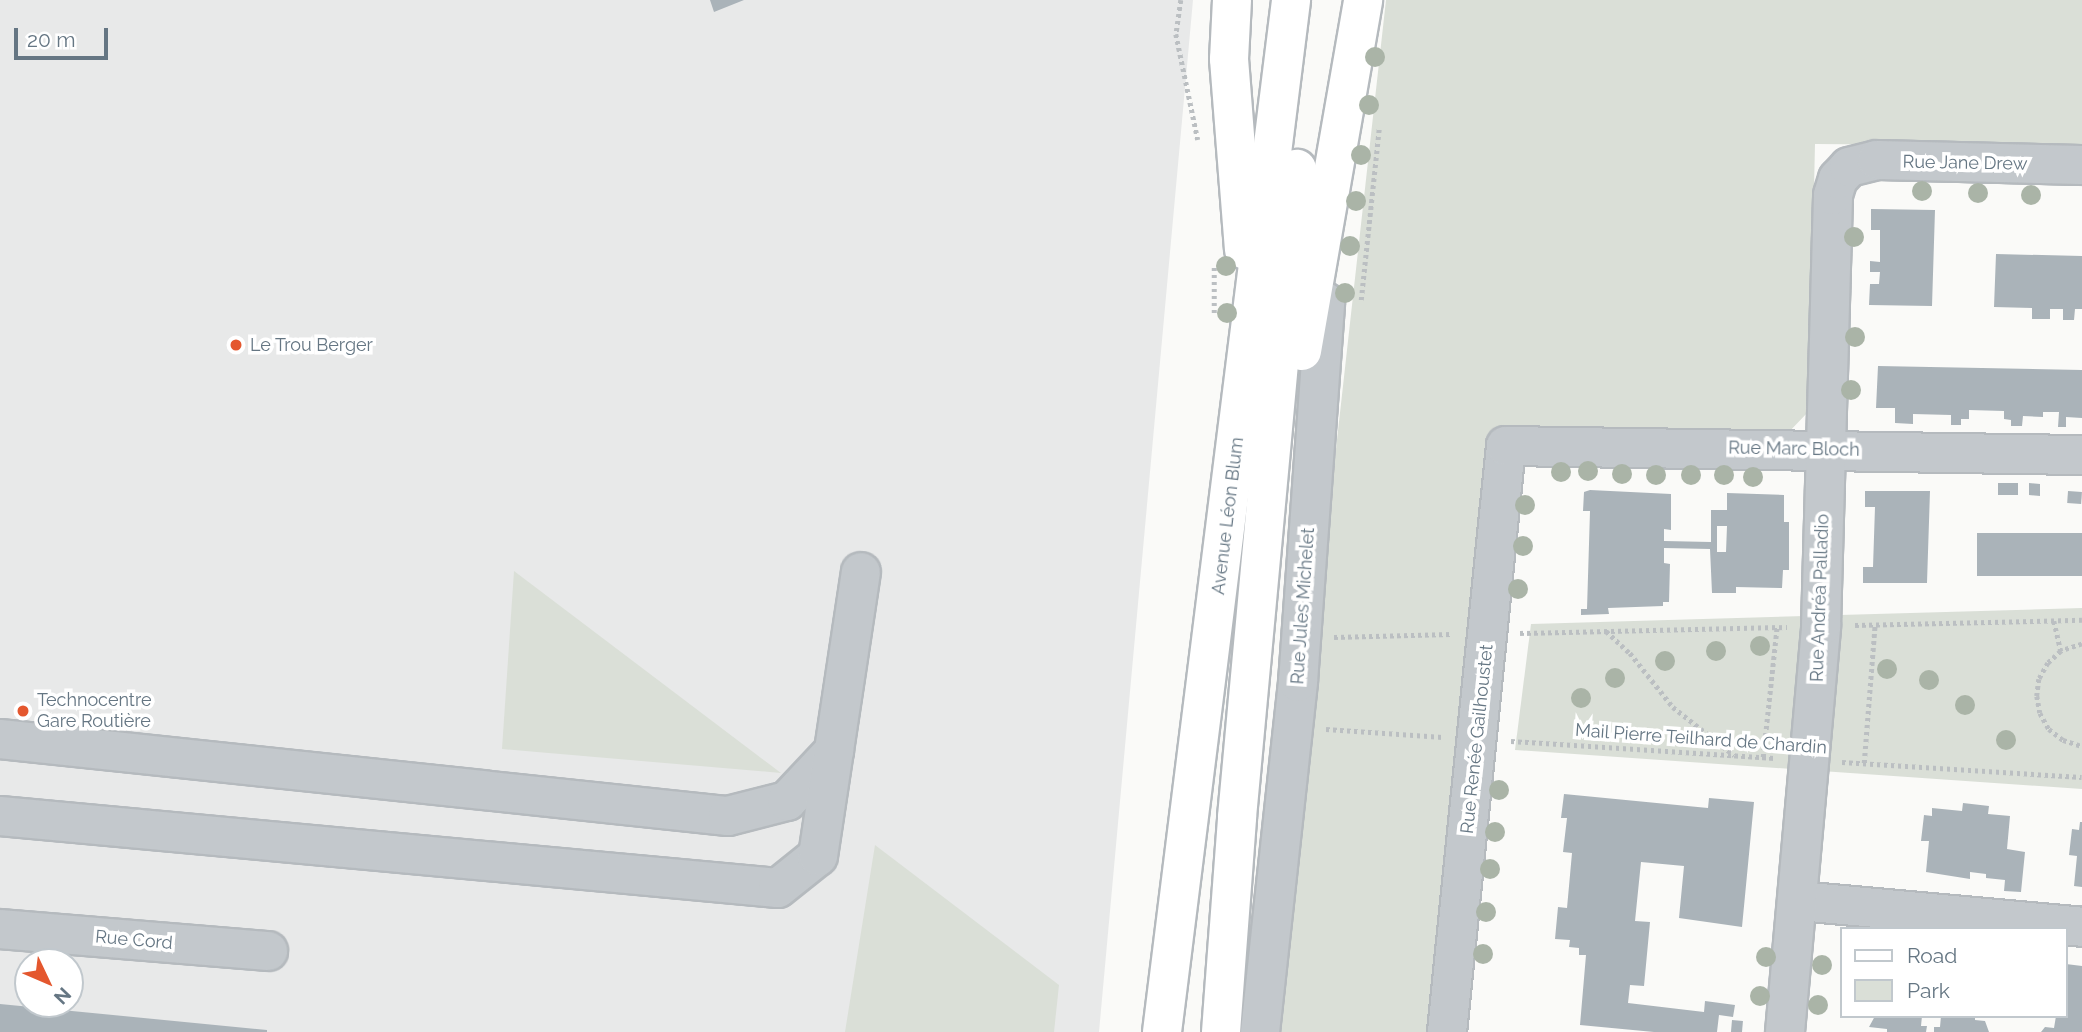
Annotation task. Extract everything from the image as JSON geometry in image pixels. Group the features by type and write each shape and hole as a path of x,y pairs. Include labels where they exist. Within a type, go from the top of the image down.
{"main road":[{"path":"1232,0 1230,59 1244,246 1247,370"},
{"name":"Avenue Léon Blum","path":"1162,1032 1247,370 1291,0"},
{"name":"Avenue Léon Blum","path":"1221,1032 1237,817 1295,324 1312,0"},
{"path":"1295,324 1333,179 1363,0"}],"street":[{"name":"Rue Jane Drew","path":"1849,167 1877,160 2082,165"},
{"name":"Rue Andréa Palladio","path":"1785,1032 1799,901 1821,626 1833,195 1838,179 1849,167"},
{"name":"Rue Jules Michelet","path":"1260,1032 1298,682 1333,179"},
{"name":"Rue Marc Bloch","path":"1506,446 2082,455"},
{"name":"Rue Renée Gailhoustet","path":"1447,1032 1506,446"},
{"path":"0,816 778,888 818,856 861,572"},
{"path":"0,739 728,816 787,801 834,751"},
{"path":"1799,901 2082,927"},
{"name":"Rue Cord","path":"0,929 268,951"}],"path":[{"path":"1181,0 1176,34 1198,142"},
{"path":"1214,255 1214,322"},
{"path":"1327,637 2082,620"},
{"path":"2054,621 2061,651"},
{"path":"1864,763 1875,624"},
{"path":"1763,757 1777,627"},
{"path":"1606,631 1629,653 1673,707 1734,756"},
{"path":"2082,644 2061,651 2048,663 2039,679 2037,696 2040,713 2049,729 2063,740 2082,746"},
{"name":"Mail Pierre Teilhard de Chardin","path":"1318,729 2082,777"}],"shaded area":[{"path":"0,0 1193,0 1099,1032 0,1032"}],"green space":[{"path":"1386,0 2082,0 2082,146 1815,144 1809,411 1786,435 1492,433 1428,1032 1271,1032"},
{"path":"514,571 781,773 502,749"},
{"path":"2082,608 2082,789 1515,750 1531,624"},
{"path":"875,845 1059,985 1054,1032 845,1032"}],"building":[{"path":"710,0 744,0 714,12"},
{"path":"1871,209 1935,210 1932,306 1869,305 1870,284 1879,284 1880,272 1870,272 1870,261 1880,262 1880,230 1871,230"},
{"path":"1996,254 2082,256 2082,309 2075,309 2074,320 2063,320 2063,309 2050,309 2050,319 2032,319 2032,308 1994,307"},
{"path":"1878,366 2082,370 2082,418 2066,417 2066,427 2058,427 2059,412 2043,412 2043,417 2023,416 2022,426 2011,426 2011,420 2004,419 2004,411 1969,410 1969,419 1961,419 1961,425 1951,425 1951,415 1913,414 1913,424 1895,423 1895,408 1876,408"},
{"path":"1998,483 2018,483 2018,495 1998,495"},
{"path":"2029,483 2040,484 2040,496 2029,495"},
{"path":"1590,490 1671,494 1671,530 1664,529 1664,541 1711,542 1711,510 1727,510 1727,493 1784,495 1784,522 1789,522 1789,570 1783,570 1782,588 1736,587 1736,593 1712,593 1710,549 1664,548 1664,563 1670,564 1669,602 1663,602 1663,606 1608,608 1609,614 1581,615 1581,609 1587,609 1590,511 1583,511 1584,492","holes":["1717,526 1727,526 1726,552 1717,552"]},
{"path":"1865,491 1930,491 1927,583 1863,583 1863,567 1873,567 1875,507 1865,507"},
{"path":"2068,491 2082,492 2081,504 2067,503"},
{"path":"1977,533 2082,533 2082,576 1977,576"},
{"path":"1564,794 1708,808 1709,798 1754,802 1742,927 1679,918 1684,866 1641,862 1635,921 1650,922 1644,986 1630,985 1628,1003 1704,1012 1705,1001 1735,1005 1733,1017 1719,1015 1717,1032 1654,1032 1580,1025 1586,955 1579,955 1579,948 1569,947 1570,940 1555,939 1558,907 1567,908 1572,853 1563,852 1567,818 1561,818"},
{"path":"1963,803 1989,806 1988,814 2010,816 2007,849 2025,852 2021,892 2004,891 2005,880 1986,878 1986,874 1970,872 1970,879 1926,872 1929,841 1921,841 1924,815 1932,816 1932,808 1962,811"},
{"path":"2080,822 2082,887 2074,886 2077,856 2069,855 2072,829 2079,830"},
{"path":"2068,964 2082,966 2082,1032 2041,1032 2045,1027 2054,1028 2056,1018 2068,1018"},
{"path":"0,1004 14,1005 14,1018 84,1018 84,1012 267,1030 267,1032 0,1032"},
{"path":"1874,1018 1922,1018 1921,1026 1927,1026 1926,1032 1887,1032 1887,1029 1869,1027"},
{"path":"1941,1018 1975,1018 1985,1021 1989,1032 1934,1032 1934,1027 1940,1027"},
{"path":"1732,1020 1743,1021 1742,1032 1731,1032"}],"place":[{"name":"Le Trou Berger","path":"236,345"},
{"name":"Technocentre Gare Routière","path":"23,711"}]}
